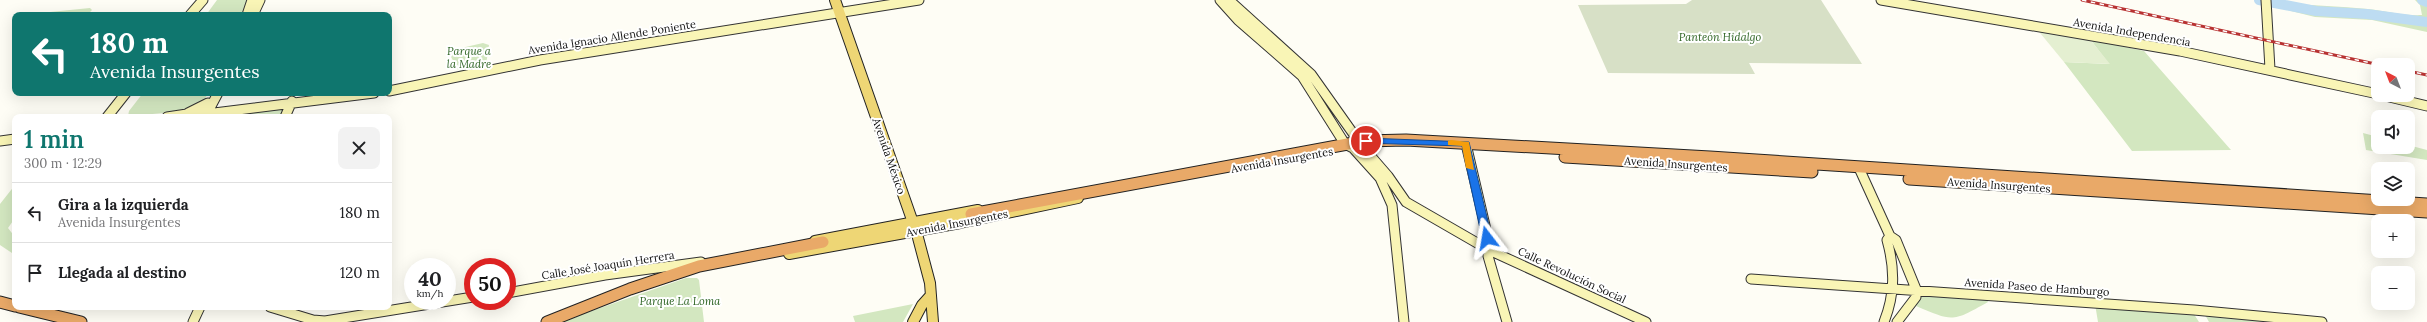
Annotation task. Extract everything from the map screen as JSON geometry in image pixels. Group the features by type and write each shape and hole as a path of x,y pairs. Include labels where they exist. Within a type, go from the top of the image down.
{"highway":[{"name":"Avenida Insurgentes","path":"966,217 1082,194 1355,145 1466,146 1616,161 1860,171 2028,182 2155,187 2183,193"},
{"name":"Avenida Insurgentes","path":"1860,171 1956,182 1961,179 2028,182 2113,192 2183,193 2269,198"},
{"path":"2113,192 2116,190 2151,190 2155,187"},
{"path":"2269,198 2427,204"},
{"path":"2269,198 2427,212"},
{"path":"547,322 672,275 724,260 826,244"},
{"path":"0,302 12,305"},
{"path":"31,310 80,322"}],"main road":[{"path":"192,12 202,0"},
{"path":"197,12 207,0"},
{"path":"248,12 252,0"},
{"path":"254,12 260,0"},
{"name":"Avenida México","path":"835,0 864,81 882,142 914,226 928,271 933,322"},
{"name":"Avenida Ignacio Allende Poniente","path":"392,86 483,70 918,0"},
{"path":"1220,0 1238,20 1302,76 1380,178 1392,205 1397,269 1404,322"},
{"path":"1229,0 1311,74 1355,145"},
{"name":"Avenida Independencia","path":"1881,0 2180,51 2270,69 2371,92"},
{"path":"2266,2 2270,69"},
{"name":"Avenida Ignacio Allende Poniente","path":"392,91 433,84 483,70"},
{"path":"108,114 124,96"},
{"path":"116,114 131,96"},
{"path":"206,111 211,96"},
{"path":"193,114 206,111 216,96"},
{"path":"292,102 329,96"},
{"path":"193,114 206,111 347,96"},
{"path":"286,114 292,102"},
{"path":"2410,102 2427,106"},
{"path":"0,137 12,135"},
{"path":"0,141 12,139"},
{"name":"Calle Revolución Social","path":"1355,145 1388,176 1406,202 1491,251 1568,288 1646,322"},
{"path":"1466,146 1491,251 1488,256 1507,322"},
{"path":"1860,171 1890,236 1896,240 1916,289 1916,297 1897,322"},
{"name":"Avenida Insurgentes","path":"608,298 683,274 914,226 966,217 1065,194 1082,194"},
{"path":"713,260 914,226"},
{"path":"1884,322 1894,288 1894,261 1887,240 1890,236"},
{"name":"Calle José Joaquín Herrera","path":"516,292 553,286 605,275 713,260"},
{"name":"Avenida Paseo de Hamburgo","path":"1751,279 1916,289 2194,310 2322,322"},
{"path":"914,322 922,305 931,295"},
{"path":"280,310 312,320 325,321 464,299"},
{"path":"193,322 199,310"},
{"path":"914,322 924,317 933,322"}],"green space":[{"path":"217,0 250,0 244,12 208,12"},
{"name":"Panteón Hidalgo","path":"1692,0 1821,0 1862,64 1749,63 1755,74 1608,73 1578,5 1686,4"},
{"path":"2415,0 2427,0 2427,32 2372,20 2315,17 2275,7 2272,4 2273,1 2368,9 2408,15 2422,15 2420,5"},
{"path":"90,8 92,10 90,12 50,12"},
{"path":"2036,28 2088,37 2110,64 2064,62"},
{"path":"2090,39 2144,51 2231,150 2132,151 2064,62 2109,64"},
{"name":"Parque a la Madre","path":"483,43 489,45 486,65 464,71 458,70 448,51"},
{"path":"141,96 206,96 203,103 189,111 128,114"},
{"path":"288,106 284,114 225,114"},
{"path":"2363,133 2371,135 2371,151 2366,150"},
{"path":"2415,147 2427,150 2427,160 2390,154 2415,154"},
{"path":"12,189 12,222 8,228 12,233 12,253 0,245 0,204"},
{"name":"Parque La Loma","path":"686,278 697,278 699,280 704,322 560,322"},
{"path":"1921,295 1986,297 1988,302 1967,313 1953,318 1938,315 1916,306"},
{"path":"913,304 903,322 855,322 853,316"},
{"path":"2095,304 2192,311 2199,322 2098,322"},
{"path":"2204,313 2298,322 2209,322"}],"waterway":[{"path":"2259,0 2316,11 2367,14 2427,22"},
{"path":"2422,0 2427,2"}],"railway":[{"path":"2082,0 2371,63"},
{"path":"2415,72 2427,75"}],"slow traffic":[{"path":"1451,143 1466,144 1471,168"}],"route":[{"path":"1366,141 1406,140 1466,144 1487,238"}]}
